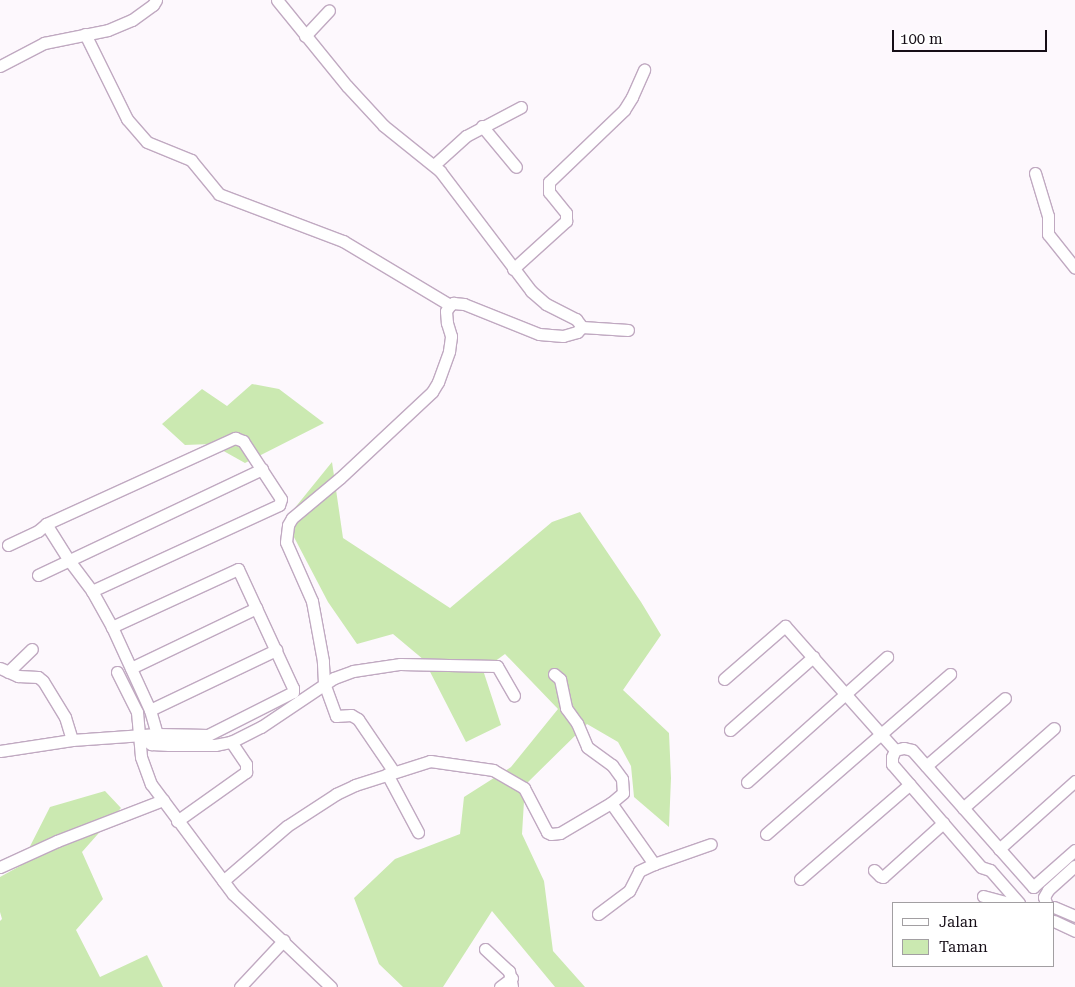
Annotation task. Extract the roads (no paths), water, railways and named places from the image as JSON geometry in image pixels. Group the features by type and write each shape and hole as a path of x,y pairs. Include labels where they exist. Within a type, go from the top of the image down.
{"street":[{"path":"0,66 44,43 108,30 132,20 154,5 156,0"},
{"path":"277,0 347,86 384,126 444,175 531,291 546,304 576,318 582,327"},
{"path":"305,36 329,10"},
{"path":"85,34 127,119 147,142 191,160 219,194 344,241 450,305"},
{"path":"513,269 566,221 566,213 549,192 549,182 624,110 644,70"},
{"path":"434,165 452,147 482,126 521,107"},
{"path":"482,126 516,166"},
{"path":"1035,172 1048,216 1048,234 1075,268"},
{"path":"418,832 390,773 358,718 351,715 336,716 324,683 323,661 312,601 286,542 288,525 292,518 340,478 432,392 438,382 449,351 451,336 447,324 446,311 453,303 464,304 539,334 563,336 577,332 582,327 628,330"},
{"path":"8,545 38,531 46,524 235,438 243,441 281,500 280,505 92,591"},
{"path":"38,575 68,559 262,469"},
{"path":"46,524 68,559 92,591 112,627 150,710 157,734"},
{"path":"0,751 72,740 157,734 208,735 289,696 293,688 238,569 112,627"},
{"path":"131,668 256,608"},
{"path":"724,679 785,626 895,750"},
{"path":"32,649 4,670 18,676 38,677 43,681 65,717 72,740"},
{"path":"150,710 276,650"},
{"path":"730,730 812,657"},
{"path":"747,782 887,657"},
{"path":"140,736 151,744 215,745 231,742 261,727 324,683 353,670 400,664 490,666 500,669 514,695"},
{"path":"117,672 137,712 143,766 151,784 177,821 248,911 284,940 331,987"},
{"path":"223,881 305,813 346,789 430,761 493,770 526,790 547,832 555,835 611,803 622,793 624,785 622,779 612,765 587,747 577,724 566,708 560,679 554,674"},
{"path":"766,834 950,674"},
{"path":"926,766 1005,698"},
{"path":"963,808 1054,728"},
{"path":"177,821 246,772 246,764 231,742"},
{"path":"895,750 904,748 912,750 1033,887 1075,850"},
{"path":"895,750 892,764 981,867 990,870 1018,902"},
{"path":"990,870 1002,853 1075,781"},
{"path":"800,879 910,784"},
{"path":"0,867 57,841 162,800"},
{"path":"611,803 654,864"},
{"path":"874,870 884,877 943,823"},
{"path":"598,914 629,891 639,871 711,844"},
{"path":"1046,902 1044,897 1048,890 1075,866"},
{"path":"983,896 1006,902"},
{"path":"1055,907 1075,916"},
{"path":"1055,921 1075,931"},
{"path":"240,987 284,940"},
{"path":"485,950 508,969 512,983 500,987"}]}
